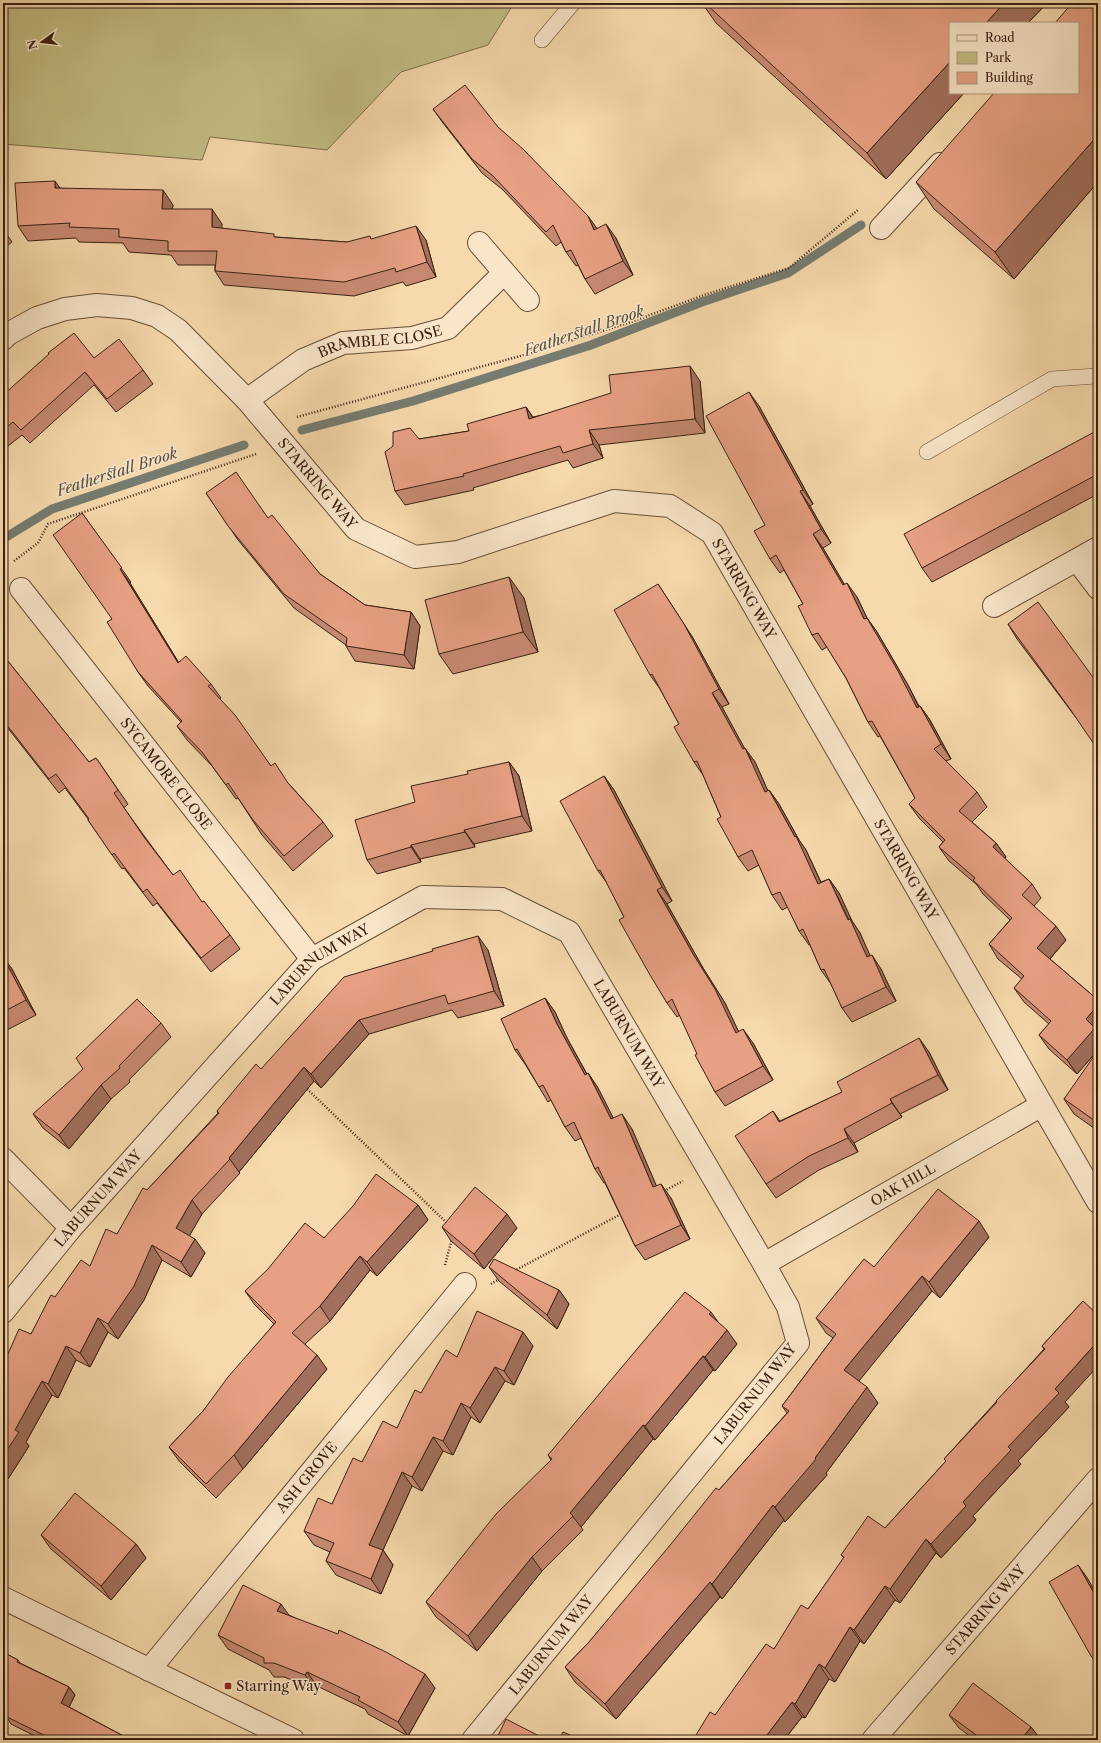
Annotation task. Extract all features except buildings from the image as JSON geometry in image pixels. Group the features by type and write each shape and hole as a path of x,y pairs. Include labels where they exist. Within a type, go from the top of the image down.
{"street":[{"path":"881,228 952,151"},
{"path":"479,243 528,300"},
{"name":"BRAMBLE CLOSE","path":"247,400 303,360 343,343 412,338 448,328 504,273"},
{"name":"STARRING WAY","path":"3,339 8,334 37,318 65,309 97,305 132,308 157,316 178,330 247,400 356,529 415,557 458,552 614,500 670,506 712,533 1098,1202"},
{"path":"994,606 1098,548"},
{"path":"1077,560 1098,588"},
{"name":"SYCAMORE CLOSE","path":"21,590 312,959"},
{"name":"LABURNUM WAY","path":"3,1312 71,1228 312,959 423,898 502,899 569,932 788,1307 798,1343 473,1740"},
{"name":"OAK HILL","path":"764,1264 1042,1105"},
{"path":"3,1159 71,1228"},
{"name":"ASH GROVE","path":"149,1670 465,1284"},
{"name":"STARRING WAY","path":"876,1739 1098,1479"},
{"path":"3,1598 293,1740"}],"lane":[{"path":"542,40 574,3"},
{"path":"927,452 1052,380 1098,377"}],"path":[{"path":"268,425 535,352 632,322 708,294 789,268 864,205"},
{"path":"10,565 38,543 48,524 285,444"},
{"path":"303,1085 449,1224"},
{"path":"659,1194 708,1168"},
{"path":"452,1237 444,1268 465,1284 487,1286 625,1212"}],"green space":[{"path":"3,3 514,3 488,45 401,72 327,150 210,137 202,160 3,144"}],"waterway":[{"name":"Featherstall Brook","path":"302,430 413,401 591,345 702,302 788,273 861,225"},
{"name":"Featherstall Brook","path":"3,539 52,509 244,445"}],"place":[{"name":"Starring Way","path":"228,1686"}]}
